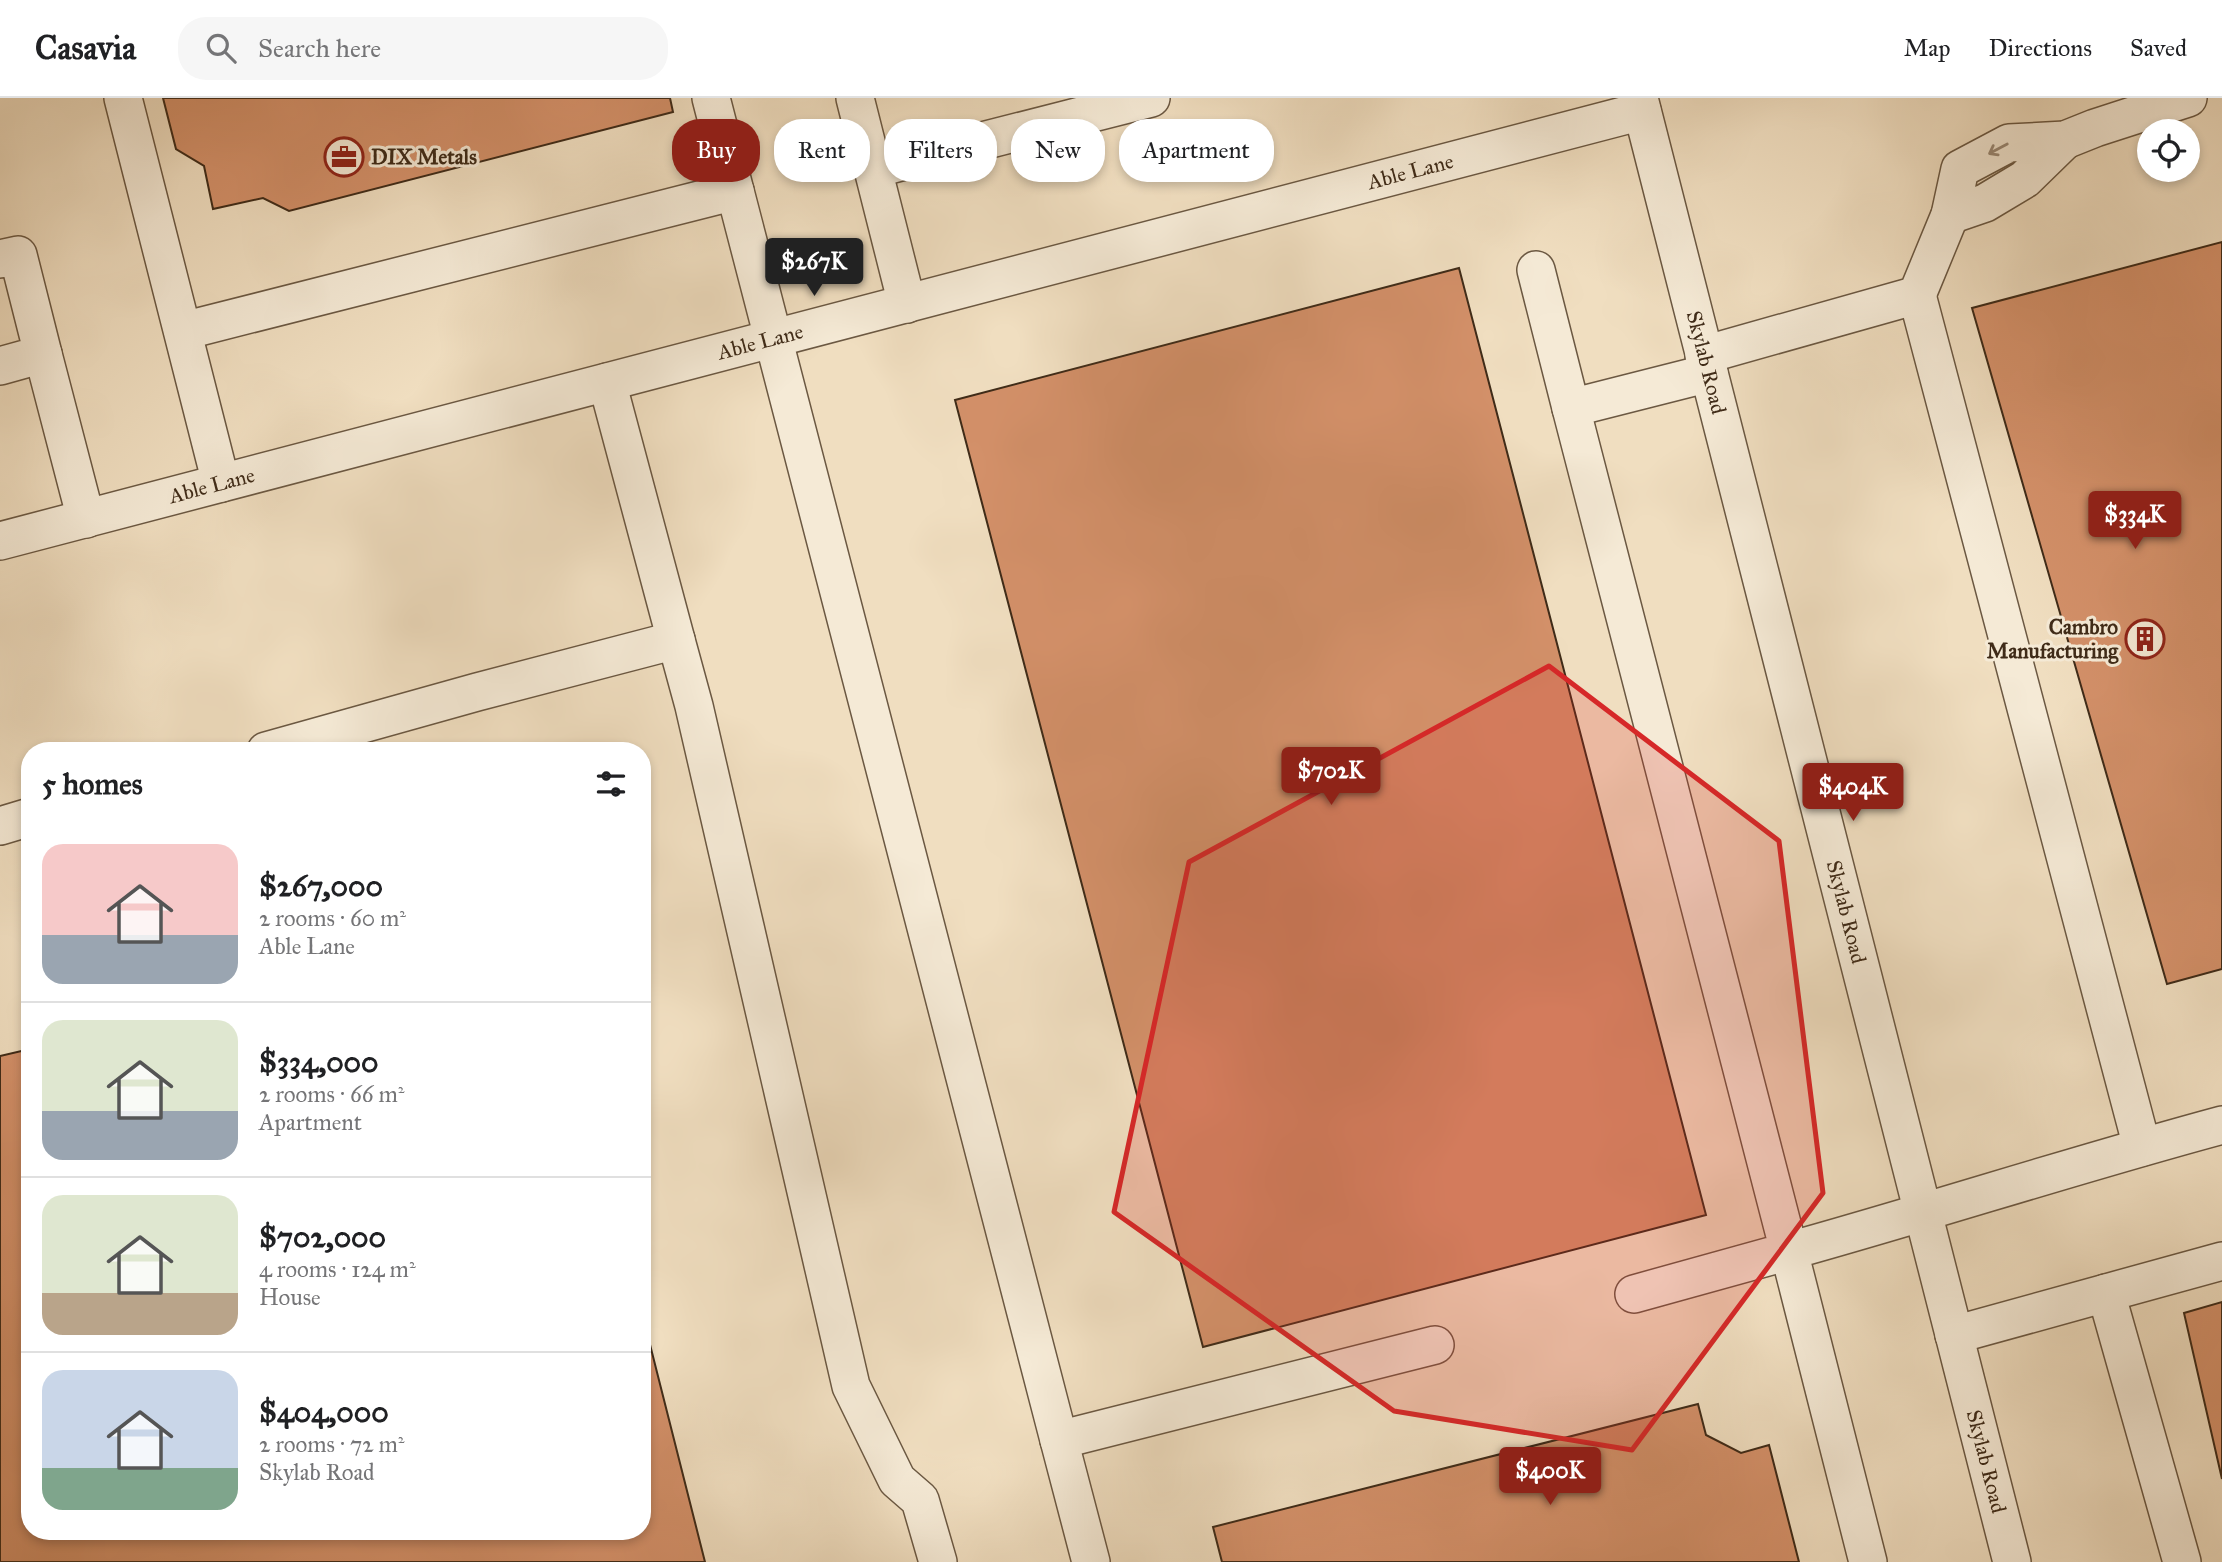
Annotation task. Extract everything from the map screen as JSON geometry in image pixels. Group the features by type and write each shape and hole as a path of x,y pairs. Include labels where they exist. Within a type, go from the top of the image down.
{"street":[{"path":"123,98 221,483"},
{"path":"711,98 1091,1562"},
{"path":"855,98 907,304"},
{"path":"873,169 1151,98"},
{"path":"2142,1147 1917,295 1950,215 1985,203 2025,179 2065,140 2188,98"},
{"name":"Able Lane","path":"0,541 907,304 1640,104"},
{"name":"Skylab Road","path":"1640,104 2012,1562"},
{"path":"183,331 735,191"},
{"path":"0,259 18,255 86,519"},
{"path":"1536,270 1868,1562"},
{"path":"1571,408 1917,295"},
{"path":"0,366 43,354"},
{"path":"607,382 694,706 851,1386 897,1480 920,1500 937,1562"},
{"path":"298,742 676,640"},
{"path":"0,826 21,820"},
{"path":"1634,1294 1923,1214 2222,1125"},
{"path":"1954,1335 2222,1261"},
{"path":"2106,1293 2182,1562"},
{"path":"1059,1440 1435,1345"}],"highlighted area":[{"path":"1549,666 1779,841 1823,1193 1632,1450 1394,1411 1114,1212 1189,862"}],"building":[{"name":"DIX Metals","path":"163,98 670,98 673,112 289,211 263,198 213,209 204,166 176,149"},
{"name":"Cambro Manufacturing","path":"2222,242 2222,969 2167,984 1972,308"},
{"path":"1459,268 1706,1215 1203,1347 955,400"},
{"path":"21,1051 21,1540 651,1540 651,1349 705,1562 0,1562 0,1056"},
{"path":"2222,1302 2222,1479 2184,1313"},
{"path":"1698,1404 1706,1435 1741,1453 1769,1445 1799,1562 1222,1562 1213,1527"}],"place":[{"name":"DIX Metals","path":"344,157"},
{"name":"Cambro Manufacturing","path":"2145,639"}]}
